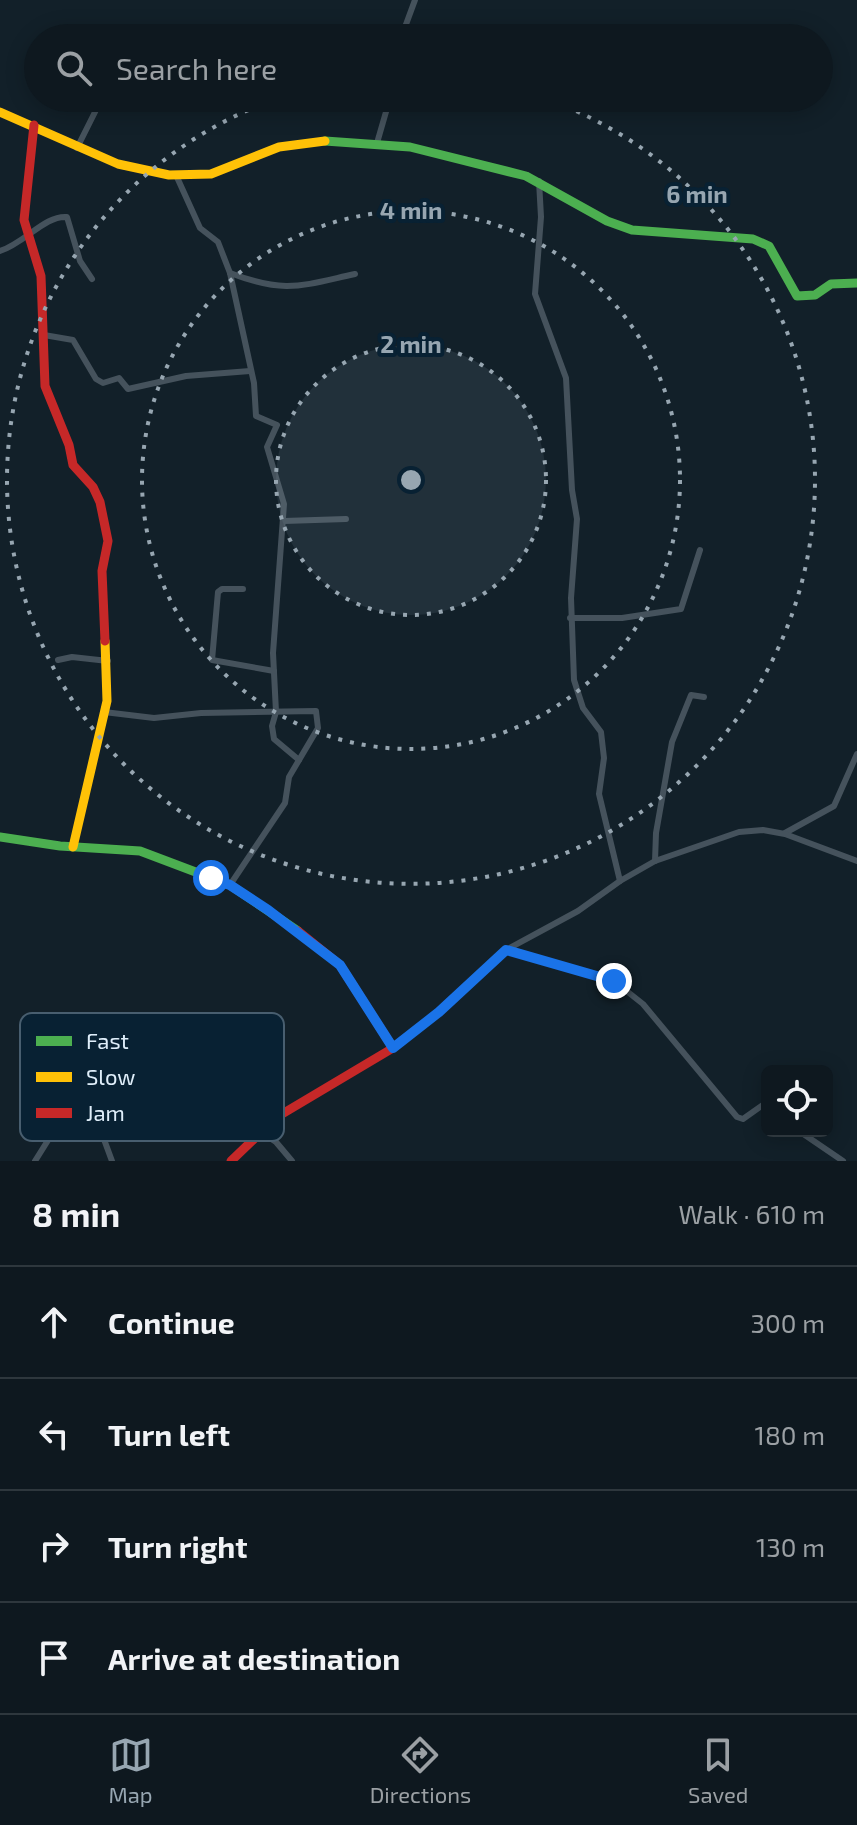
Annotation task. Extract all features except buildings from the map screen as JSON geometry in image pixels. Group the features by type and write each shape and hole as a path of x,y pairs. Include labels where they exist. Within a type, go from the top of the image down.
{"street":[{"path":"406,24 415,0"},
{"path":"0,112 122,168 176,175 227,170 279,147 308,142 377,143 417,148 539,181 571,203 622,228 666,235 720,233 763,242 769,246 797,296 815,295 831,284 857,283"},
{"path":"77,148 95,112"},
{"path":"377,143 386,112"},
{"path":"34,125 24,220 41,276 45,386 69,445 73,465 93,487 102,510 108,545 102,567 108,661 104,712 97,756 73,847"},
{"path":"176,175 200,228 218,242 230,273 256,416 277,425 267,447 283,493 284,521 274,671 276,712 272,726 274,739 299,760"},
{"path":"539,181 535,294 566,378 571,477 577,519 570,618 574,680 579,700 601,732 604,758 599,794 620,881"},
{"path":"0,251 27,238 48,221 67,217 80,261 92,279"},
{"path":"230,273 255,283 282,288 303,287 355,274"},
{"path":"44,335 73,340 96,379 103,383 119,378 128,389 201,373 250,371"},
{"path":"284,521 346,519"},
{"path":"570,618 622,618 681,609 686,602 700,550"},
{"path":"243,589 222,589 217,594 212,660 274,671"},
{"path":"58,660 72,657 108,661"},
{"path":"655,861 656,833 672,742 691,695 704,697"},
{"path":"104,712 154,718 310,710 318,716 318,728 289,777 285,803 230,885"},
{"path":"785,834 834,806 857,754"},
{"path":"284,1113 368,1066 393,1048 439,1012 506,950 578,911 655,861 739,832 763,830 785,834 857,861"},
{"path":"0,837 73,847 140,851 230,885 298,931 340,965 393,1048"},
{"path":"506,950 614,981 643,1004 740,1119 761,1106"},
{"path":"808,1137 843,1161"},
{"path":"35,1161 48,1141"},
{"path":"105,1141 112,1161"},
{"path":"231,1161 252,1141"},
{"path":"274,1141 292,1161"}],"traffic: fast":[{"path":"325,141 410,147 526,176 607,221 632,230 753,239 769,246 797,296 815,295 831,284 857,283"},
{"path":"0,837 60,846 140,851 230,885 298,931"}],"traffic: slow":[{"path":"0,112 118,164 169,175 211,174 279,147 325,141"},
{"path":"73,847 107,701 105,641"}],"traffic: jam":[{"path":"34,125 24,220 41,276 45,386 69,445 73,465 93,487 100,502 108,541 102,571 105,641"},
{"path":"284,1113 393,1048 340,965 298,931"},
{"path":"231,1161 252,1141"}],"route":[{"path":"211,878 230,885 268,910 340,965 393,1048 439,1012 506,950 553,965 599,974 614,981"}]}
